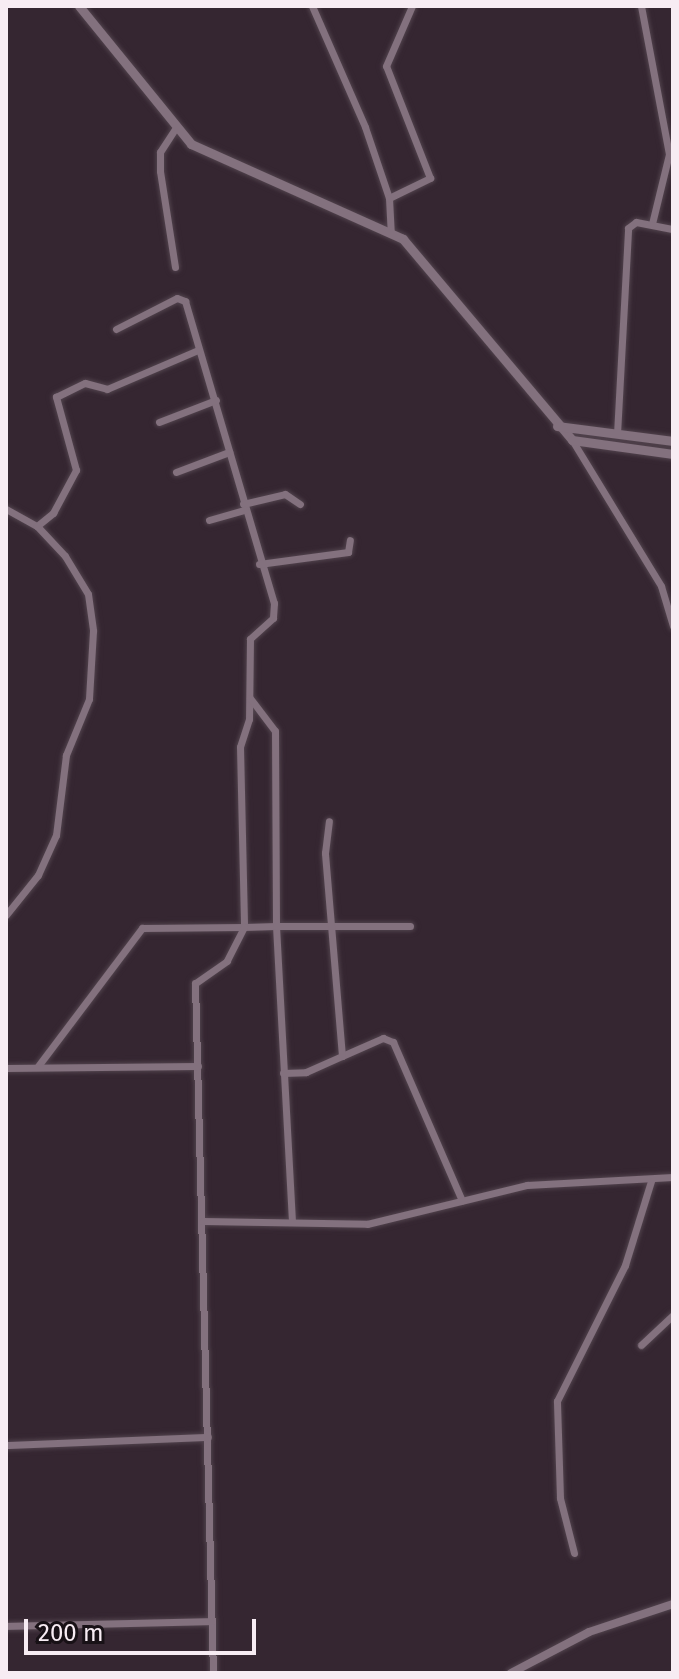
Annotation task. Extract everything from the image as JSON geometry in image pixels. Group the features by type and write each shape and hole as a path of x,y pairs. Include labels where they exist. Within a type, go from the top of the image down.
{"main road":[{"path":"79,6 175,129 191,144 391,234 484,328 557,426 572,440 673,454"},
{"path":"557,426 673,441"}],"street":[{"path":"312,6 389,198 391,234"},
{"path":"389,198 430,178 386,66 412,6"},
{"path":"641,6 669,154 652,224"},
{"path":"175,129 160,152 160,171 175,267"},
{"path":"617,434 628,228 652,224 673,229"},
{"path":"116,329 182,298 216,400 259,564 275,612 250,639 250,698 240,747 244,927 227,961 195,983 213,1673"},
{"path":"37,526 53,513 76,470 56,397 85,383 107,389 198,350"},
{"path":"159,422 216,400"},
{"path":"572,440 661,586 673,626"},
{"path":"176,472 229,452"},
{"path":"209,520 285,494 300,504"},
{"path":"6,509 37,526 88,594 93,679 66,755 56,835 38,875 6,915"},
{"path":"259,564 348,552 350,540"},
{"path":"250,698 275,731 276,926 292,1222"},
{"path":"329,821 331,927 342,1056"},
{"path":"38,1066 142,928 410,926"},
{"path":"283,1073 306,1072 383,1038 393,1042 462,1201"},
{"path":"6,1068 198,1066"},
{"path":"203,1221 367,1224 527,1185 651,1181 673,1177"},
{"path":"574,1553 560,1498 557,1401 625,1265 651,1181"},
{"path":"641,1345 673,1315"},
{"path":"6,1445 208,1437"},
{"path":"511,1673 589,1632 673,1604"},
{"path":"6,1626 212,1621"}]}
